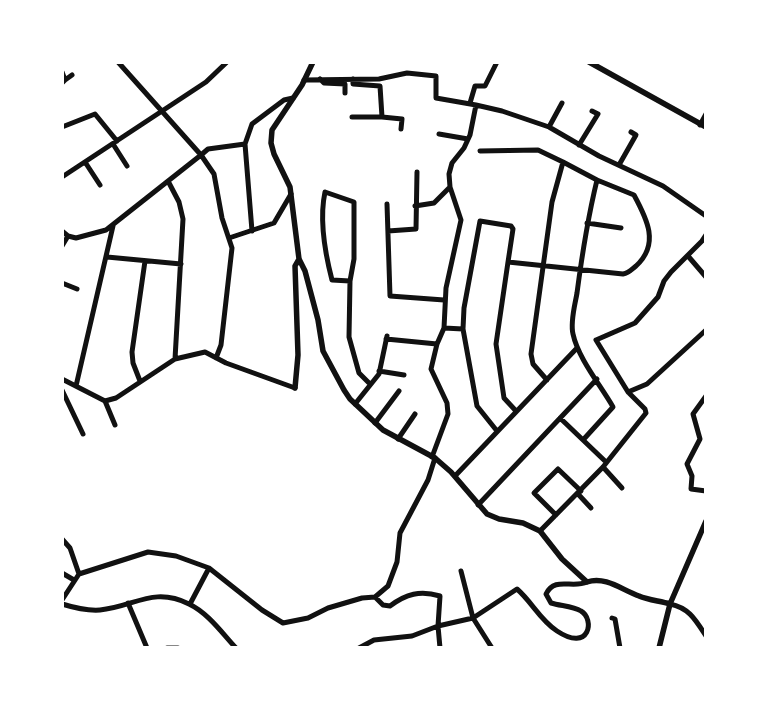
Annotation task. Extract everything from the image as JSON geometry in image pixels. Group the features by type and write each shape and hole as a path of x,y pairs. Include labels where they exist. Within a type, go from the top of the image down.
{"street":[{"path":"118,62 124,65 201,155 214,174 222,218 232,250 221,345 216,358"},
{"path":"62,177 206,82 227,62"},
{"path":"313,62 304,80 272,130 271,143 291,194 299,259 305,272 318,320 323,351 344,390 355,404 375,423 398,439 433,458 455,476 478,505 491,517 523,523 540,531 562,559 587,582"},
{"path":"236,648 205,615 190,604 165,596 153,596 98,610 84,610 62,602 79,574 148,552 176,556 209,568 262,610 283,623 308,618 328,608 375,596 388,586 397,562 400,533 428,480 433,458 448,414 447,403 431,369 437,344 444,328 444,300 461,220 450,187 449,174 452,163 468,139 473,104 472,90 475,86 485,86 497,62"},
{"path":"589,62 703,126 706,114"},
{"path":"62,72 64,81 72,75"},
{"path":"304,80 383,79 407,73 436,76 436,98 502,111 549,127 605,160 664,186 706,216"},
{"path":"320,79 324,83 345,84 345,93"},
{"path":"353,79 353,84 380,86 382,117"},
{"path":"252,231 245,144 252,124 284,100 293,98"},
{"path":"549,127 562,103"},
{"path":"579,145 601,115 592,111"},
{"path":"62,127 95,114 115,142 127,166"},
{"path":"352,118 363,115 402,119 401,129"},
{"path":"620,165 633,133 642,138"},
{"path":"439,134 468,139"},
{"path":"62,231 68,236 82,237 113,226 208,149 245,144"},
{"path":"480,151 538,150 597,180 634,195 645,216 650,241 644,258 627,274 508,262"},
{"path":"85,162 100,185"},
{"path":"547,380 533,364 531,354 552,202 563,162"},
{"path":"388,231 416,229 417,172"},
{"path":"168,180 179,202 183,219 175,359"},
{"path":"583,440 613,407 577,348 572,332 587,223 597,180"},
{"path":"415,206 434,203 450,187"},
{"path":"350,281 332,280 325,255 323,202 325,192 354,202 354,259 350,281 349,337 359,373 370,384"},
{"path":"229,238 274,223 291,194"},
{"path":"387,204 390,296 444,300"},
{"path":"497,431 477,406 463,329 464,308 480,221 511,226 513,229 496,344 496,357 504,398 516,411"},
{"path":"587,223 618,229"},
{"path":"76,386 113,226"},
{"path":"540,531 579,493 646,413 645,409 628,392 596,340 635,323 658,297 664,281 671,272 706,235"},
{"path":"62,246 68,236"},
{"path":"688,256 706,277"},
{"path":"107,257 181,264"},
{"path":"105,401 116,398 175,359 205,352 262,377 295,388 298,355 295,266 299,259"},
{"path":"140,381 133,364 132,352 145,261"},
{"path":"62,283 74,288 69,293"},
{"path":"444,328 463,329"},
{"path":"628,392 647,384 706,330"},
{"path":"355,404 379,371 387,337 437,344"},
{"path":"455,476 577,348"},
{"path":"379,371 404,375"},
{"path":"62,379 105,401 114,425"},
{"path":"478,505 597,379"},
{"path":"62,390 83,434"},
{"path":"375,423 399,391"},
{"path":"706,396 693,414 700,439 687,464 692,476 691,489 706,491"},
{"path":"398,439 415,414"},
{"path":"560,418 583,440 622,488"},
{"path":"556,516 534,493 558,468 591,508"},
{"path":"659,648 670,604 706,522"},
{"path":"62,539 70,548 79,574"},
{"path":"190,604 209,568"},
{"path":"461,571 473,618 492,648"},
{"path":"62,573 74,580"},
{"path":"359,648 374,640 412,636 438,626 473,618 518,589 547,624 573,640 581,639 586,634 588,625 584,612 551,603 546,594 550,587 558,583 580,585 594,580 606,581 641,597 683,607 693,616 706,636"},
{"path":"375,596 383,604 390,606 405,595 440,594 438,626 440,648"},
{"path":"128,603 147,648"},
{"path":"612,618 615,619 620,648"},
{"path":"167,648 178,648"}]}
